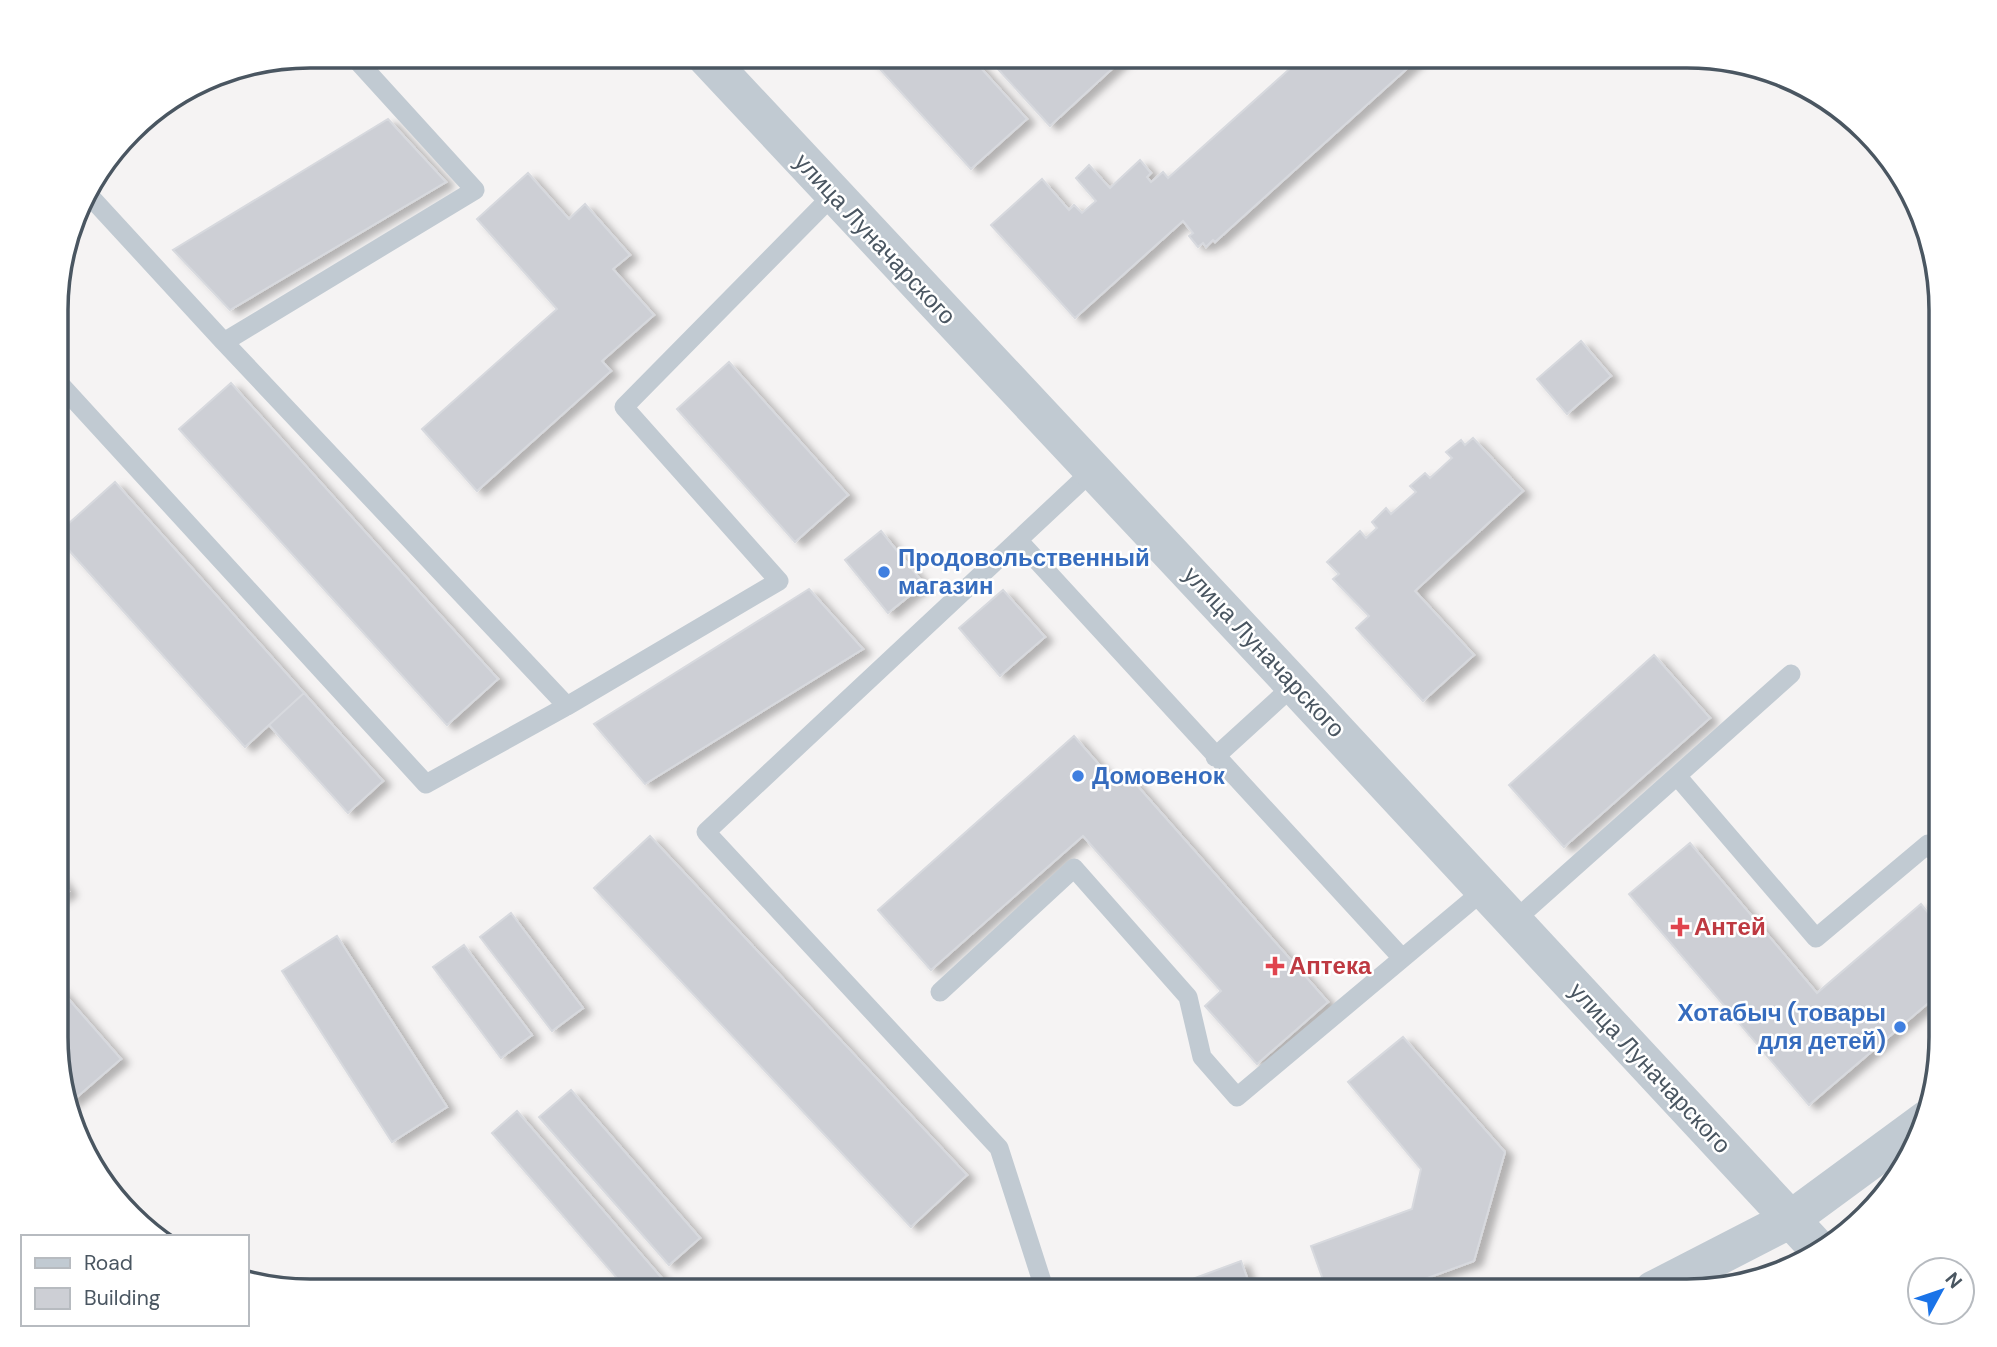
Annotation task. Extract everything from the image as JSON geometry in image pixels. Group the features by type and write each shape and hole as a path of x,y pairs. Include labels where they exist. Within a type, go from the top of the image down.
{"street":[{"name":"улица Луначарского","path":"716,68 1813,1243"},
{"path":"1676,1278 1791,1219 1909,1133"}],"lane":[{"path":"224,342 475,190 364,68"},
{"path":"68,393 426,783 567,706 779,581 624,407 833,195"},
{"path":"95,202 567,706"},
{"path":"1041,1278 999,1148 706,832 1093,470"},
{"path":"1018,540 1402,957"},
{"path":"1514,921 1791,674"},
{"path":"1215,757 1294,685"},
{"path":"1677,776 1816,938 1928,844"},
{"path":"940,992 1074,868 1188,997 1202,1058 1237,1097 1484,890"}],"building":[{"path":"879,68 981,68 1027,119 971,169"},
{"path":"997,68 1113,68 1050,126"},
{"path":"1291,68 1408,68 1215,242 1213,240 1206,247 1203,243 1198,247 1189,236 1193,233 1183,221 1075,318 991,225 1042,179 1069,210 1074,205 1082,213 1096,201 1076,178 1089,165 1110,188 1140,160 1151,173 1147,177 1151,182 1163,172 1168,178"},
{"path":"388,119 446,182 230,310 173,250"},
{"path":"528,173 569,219 585,204 630,255 613,269 654,315 602,361 611,371 477,491 422,429 557,309 477,219"},
{"path":"1581,341 1611,376 1567,414 1537,379"},
{"path":"729,362 848,495 795,542 677,409"},
{"path":"231,383 498,679 447,725 179,429"},
{"path":"1473,438 1523,491 1415,591 1474,655 1423,701 1356,628 1369,616 1333,579 1339,574 1327,562 1360,531 1366,538 1377,528 1372,522 1386,508 1391,514 1416,492 1410,486 1425,473 1430,478 1452,458 1446,452 1461,440 1465,445"},
{"path":"115,482 304,693 245,747 68,549 68,524"},
{"name":"Продовольственный магазин","path":"881,531 924,584 888,613 845,560"},
{"path":"809,589 863,649 645,784 594,724"},
{"path":"1003,590 1045,637 1000,676 959,628"},
{"path":"1654,655 1710,718 1564,847 1509,785"},
{"path":"304,693 383,781 348,813 269,725"},
{"path":"1074,736 1116,784 1127,774 1328,1002 1257,1064 1205,1006 1221,991 1083,836 931,970 878,910"},
{"path":"650,836 967,1175 911,1227 594,888"},
{"path":"1690,843 1817,993 1921,904 1928,912 1928,1003 1809,1105 1629,894"},
{"path":"511,913 583,1008 552,1031 480,937"},
{"path":"337,936 447,1107 392,1142 282,971"},
{"path":"464,945 532,1035 501,1058 433,967"},
{"path":"68,998 121,1059 77,1097 70,1068"},
{"path":"1403,1037 1505,1152 1474,1261 1427,1278 1322,1278 1311,1246 1412,1209 1421,1169 1348,1082"},
{"path":"571,1090 700,1238 669,1265 539,1117"},
{"path":"517,1111 662,1279 617,1279 492,1133"},
{"path":"1241,1261 1247,1278 1194,1278"}],"place":[{"name":"Продовольственный магазин","path":"884,572"},
{"name":"Домовенок","path":"1078,776"},
{"name":"Антей","path":"1680,927"},
{"name":"Аптека","path":"1275,966"},
{"name":"Хотабыч (товары для детей)","path":"1900,1027"}]}
